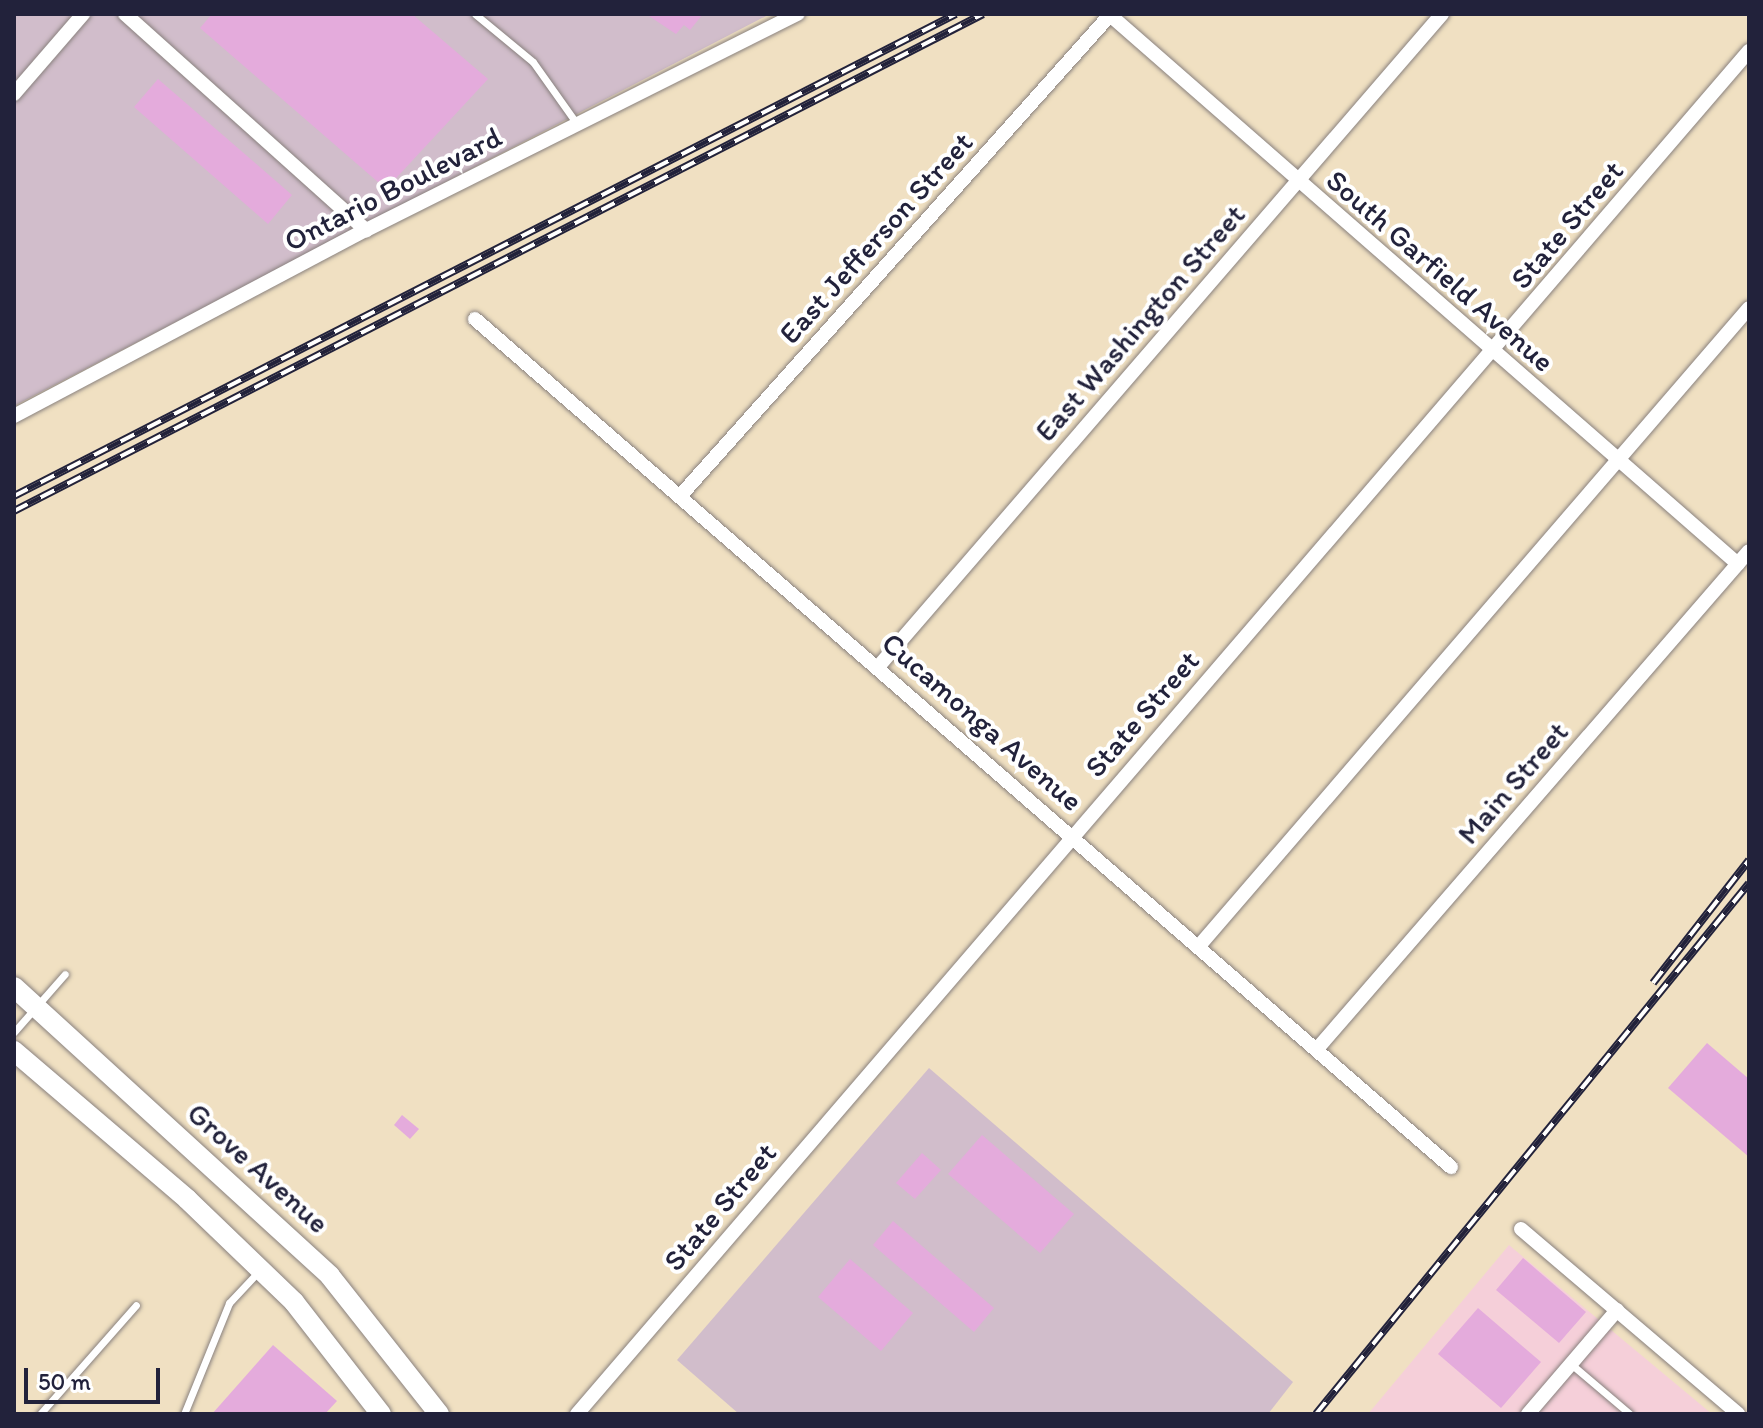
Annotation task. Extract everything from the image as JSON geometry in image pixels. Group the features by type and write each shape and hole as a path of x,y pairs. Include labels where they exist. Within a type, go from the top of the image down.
{"main road":[{"name":"Grove Avenue","path":"14,987 330,1276 439,1414"},
{"path":"14,1051 294,1302 381,1414"}],"street":[{"path":"14,94 83,14"},
{"path":"125,14 366,230"},
{"name":"Ontario Boulevard","path":"14,416 366,230 798,14"},
{"name":"East Washington Street","path":"878,667 1442,14"},
{"name":"South Garfield Avenue","path":"1110,15 1738,564"},
{"name":"East Jefferson Street","path":"681,495 1110,15"},
{"name":"State Street","path":"577,1414 1749,51"},
{"path":"1199,946 1616,458 1749,308"},
{"name":"Cucamonga Avenue","path":"475,319 1451,1167"},
{"name":"Main Street","path":"1317,1049 1749,551"},
{"path":"1521,1229 1738,1414"},
{"path":"1528,1414 1617,1310"}],"lane":[{"path":"475,14 533,62 577,124"},
{"path":"14,1032 65,974"},
{"path":"184,1414 229,1303 261,1270"},
{"path":"40,1414 136,1305"},
{"path":"1570,1363 1630,1414"}],"shaded area":[{"path":"14,14 770,14 14,406"},
{"path":"929,1068 1293,1382 1268,1414 739,1414 677,1360"},
{"path":"1509,1245 1712,1414 1368,1414"}],"building":[{"path":"212,14 412,14 488,79 386,189 200,28"},
{"path":"646,14 703,14 690,30 684,25 676,34"},
{"path":"158,79 292,195 268,224 134,107"},
{"path":"1707,1043 1749,1079 1749,1157 1668,1088"},
{"path":"402,1115 419,1129 410,1139 394,1125"},
{"path":"982,1135 1074,1214 1040,1253 948,1174"},
{"path":"922,1153 941,1170 915,1199 896,1183"},
{"path":"893,1221 994,1308 974,1332 873,1245"},
{"path":"1523,1258 1586,1312 1559,1343 1496,1290"},
{"path":"850,1259 913,1313 881,1351 818,1297"},
{"path":"1478,1308 1541,1362 1501,1408 1438,1354"},
{"path":"273,1345 337,1401 325,1414 212,1414"}],"railway":[{"path":"14,496 956,14"},
{"path":"14,511 983,14"},
{"path":"1653,983 1749,860"},
{"path":"1316,1414 1749,883"}]}
